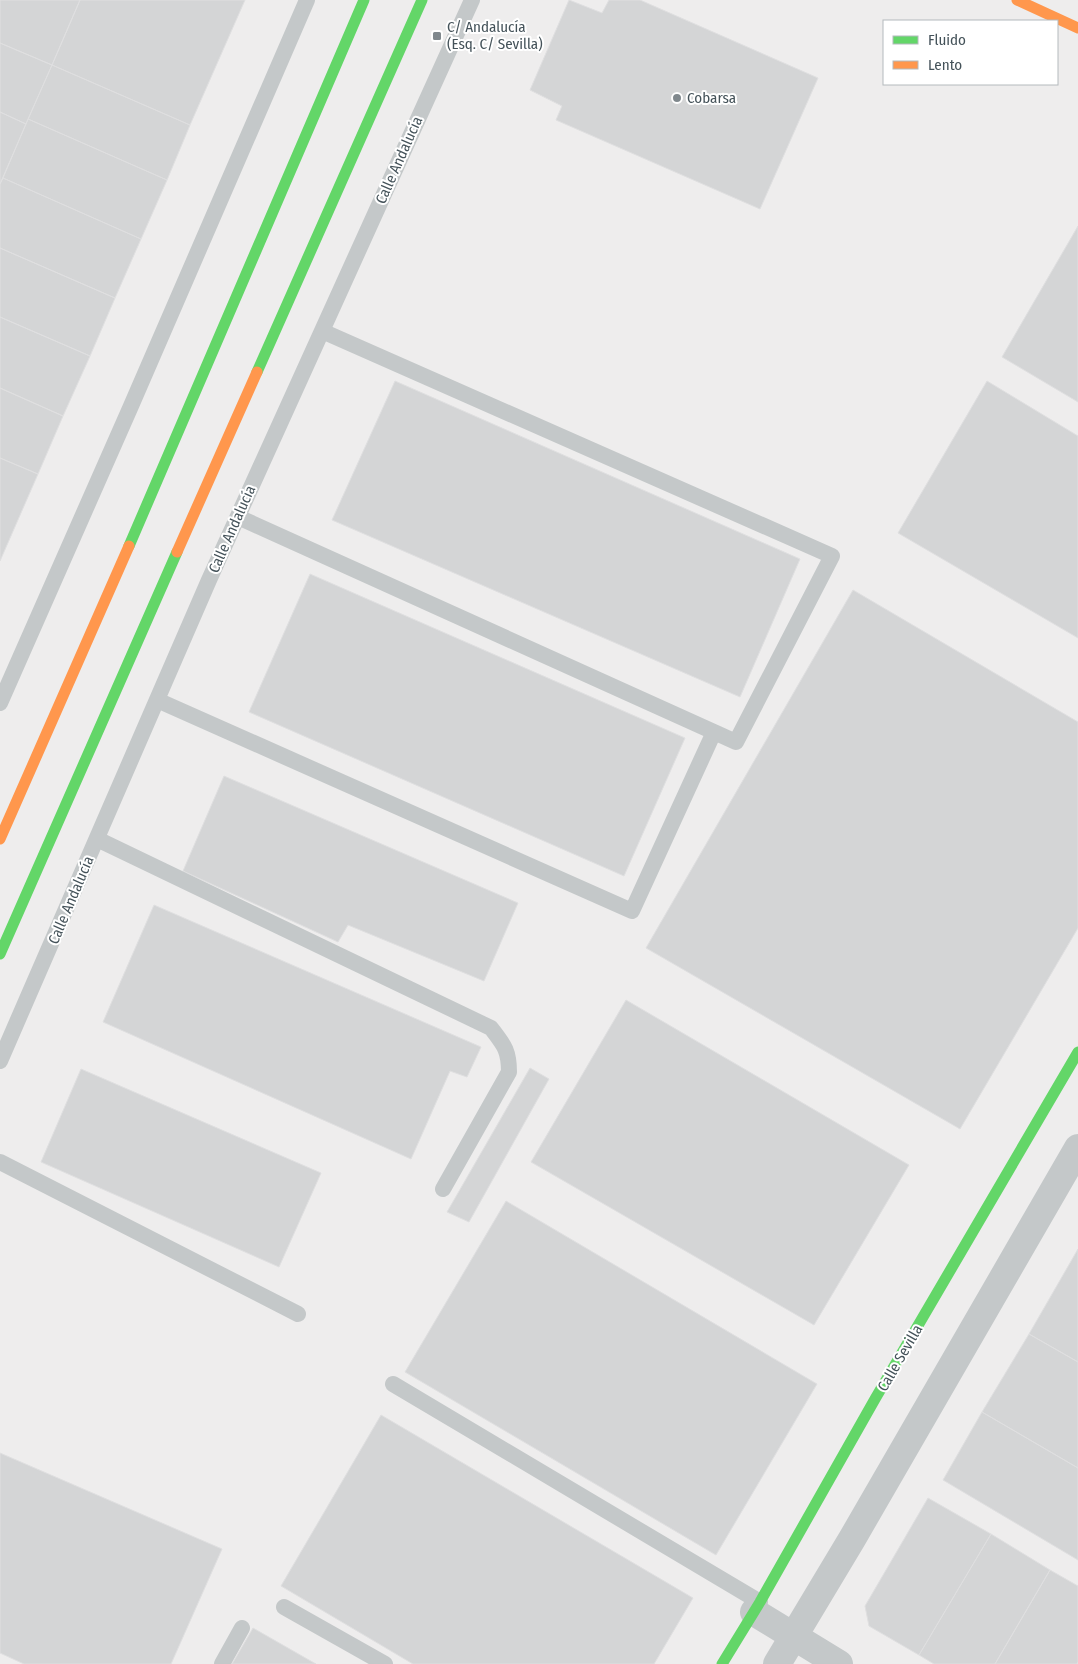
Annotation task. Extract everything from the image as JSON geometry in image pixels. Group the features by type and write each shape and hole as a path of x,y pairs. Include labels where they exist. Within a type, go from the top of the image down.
{"main road":[{"path":"0,839 115,578 364,0"},
{"path":"0,954 422,0"},
{"path":"1017,0 1078,28"},
{"name":"Calle Sevilla","path":"722,1664 757,1607 880,1391 1078,1052"}],"street":[{"path":"777,1664 1078,1148"},
{"path":"757,1607 793,1637 839,1664"}],"lane":[{"path":"0,703 131,406 306,0"},
{"name":"Calle Andalucía","path":"0,1061 238,517 472,0"},
{"path":"238,517 736,742 832,556 322,331"},
{"path":"157,700 632,911 714,732"},
{"path":"97,839 491,1028 502,1042 509,1056 509,1072 443,1189"},
{"path":"0,1162 298,1314"},
{"path":"393,1384 757,1607"},
{"path":"284,1607 385,1664"},
{"path":"222,1664 242,1628"}],"building":[{"path":"0,0 80,0 52,65 0,43"},
{"path":"80,0 245,0 190,125 52,65"},
{"name":"Cobarsa","path":"569,0 602,13 609,0 640,0 818,78 760,209 556,120 562,106 530,90"},
{"path":"0,43 52,65 26,124 0,112"},
{"path":"52,65 190,125 167,180 28,119"},
{"path":"0,112 26,124 0,184"},
{"path":"28,119 167,180 141,239 3,178"},
{"path":"3,178 141,239 115,298 0,248 0,184"},
{"path":"1078,226 1078,402 1002,357"},
{"path":"0,248 115,298 90,356 0,317"},
{"path":"0,317 90,356 63,416 0,388"},
{"path":"395,381 800,559 740,697 332,520"},
{"path":"987,381 1078,436 1078,638 898,533"},
{"path":"0,388 63,416 38,474 0,458"},
{"path":"0,458 38,474 0,561"},
{"path":"310,574 685,738 624,876 249,712"},
{"path":"853,590 1078,722 1078,928 960,1129 646,948"},
{"path":"224,776 518,903 484,981 348,925 338,942 183,871"},
{"path":"154,905 481,1047 467,1077 450,1071 411,1159 103,1022"},
{"path":"626,1000 909,1165 814,1325 531,1162"},
{"path":"530,1068 549,1079 469,1222 447,1212"},
{"path":"81,1069 321,1173 279,1267 41,1162"},
{"path":"506,1201 817,1384 716,1555 405,1372"},
{"path":"1078,1249 1078,1362 1029,1334"},
{"path":"1029,1334 1078,1362 1078,1468 982,1412"},
{"path":"982,1412 1078,1468 1078,1560 943,1480"},
{"path":"381,1415 693,1598 654,1664 413,1664 281,1586"},
{"path":"0,1453 222,1549 171,1664 24,1664 0,1653"},
{"path":"928,1498 991,1534 919,1655 869,1626 865,1606"},
{"path":"991,1534 1050,1570 995,1664 934,1664 919,1655"},
{"path":"1050,1570 1078,1586 1077,1664 995,1664"},
{"path":"253,1628 316,1664 232,1664"}],"traffic: fast":[{"path":"129,546 364,0"},
{"path":"257,372 422,0"},
{"path":"0,954 177,552"},
{"path":"722,1664 760,1602 875,1399 1078,1052"}],"traffic: slow":[{"path":"1017,0 1078,28"},
{"path":"177,552 257,372"},
{"path":"0,839 129,546"}],"place":[{"name":"C/ Andalucía (Esq. C/ Sevilla)","path":"437,36"},
{"name":"Cobarsa","path":"677,98"}]}
